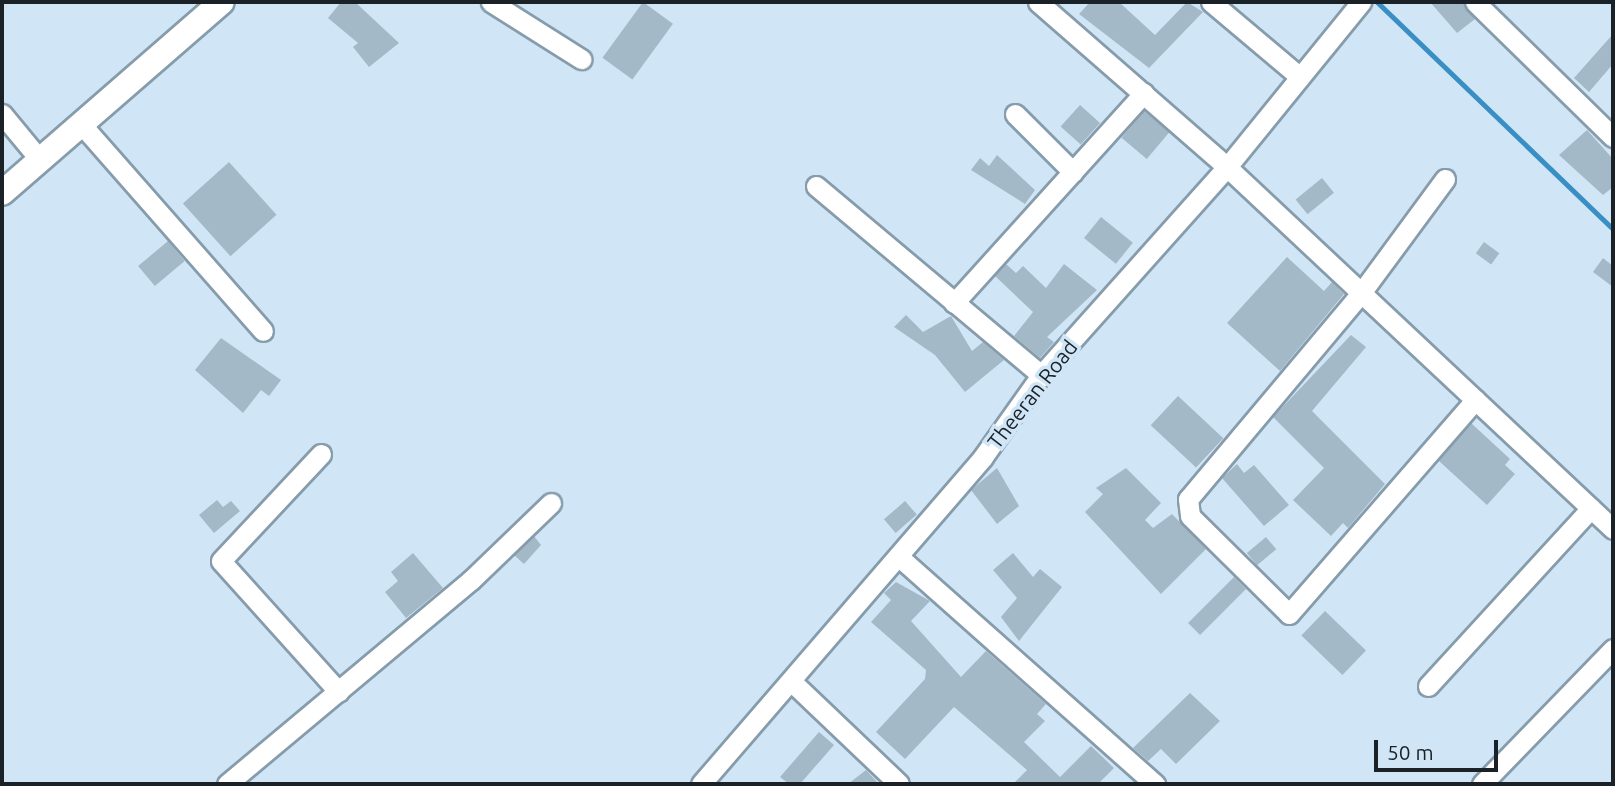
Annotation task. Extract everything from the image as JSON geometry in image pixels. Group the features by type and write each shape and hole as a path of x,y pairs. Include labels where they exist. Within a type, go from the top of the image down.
{"street":[{"path":"2,193 222,2"},
{"path":"491,2 581,60"},
{"path":"1038,2 1227,167 1613,529"},
{"path":"1211,2 1300,76"},
{"name":"Theeran Road","path":"701,784 983,457 1041,375 1227,167 1361,2"},
{"path":"1475,2 1613,137"},
{"path":"954,303 1144,93"},
{"path":"2,114 40,160"},
{"path":"1015,114 1073,172"},
{"path":"82,125 263,331"},
{"path":"1445,179 1361,293 1188,499 1191,516 1273,603 1289,614 1475,400"},
{"path":"816,186 1041,375"},
{"path":"321,454 221,561 339,692"},
{"path":"227,784 339,692 551,503"},
{"path":"1428,686 1591,508"},
{"path":"898,556 1155,784"},
{"path":"1482,784 1613,649"},
{"path":"791,681 899,784"}],"building":[{"path":"341,2 355,2 399,43 369,67 353,47 358,43 328,18"},
{"path":"643,2 673,24 632,80 602,58"},
{"path":"1090,2 1119,2 1155,35 1187,2 1203,12 1149,68 1079,14"},
{"path":"1430,2 1463,2 1475,19 1457,33"},
{"path":"1613,34 1613,64 1589,92 1574,78"},
{"path":"1080,105 1100,123 1081,145 1061,127"},
{"path":"1144,111 1169,132 1147,159 1122,138"},
{"path":"1587,130 1613,159 1613,187 1603,195 1559,155"},
{"path":"997,155 1035,190 1025,204 971,170 980,158 989,166"},
{"path":"229,162 277,215 230,256 183,203"},
{"path":"1322,178 1334,193 1308,214 1296,199"},
{"path":"1101,217 1133,243 1116,264 1084,238"},
{"path":"168,241 185,261 155,286 138,266"},
{"path":"1484,242 1499,253 1491,264 1476,253"},
{"path":"1287,257 1324,291 1332,282 1344,294 1280,371 1227,323"},
{"path":"1603,258 1613,266 1613,287 1593,272"},
{"path":"1006,264 1016,273 1023,266 1046,288 1064,264 1097,290 1047,337 1054,342 1040,358 1014,336 1033,312 995,276"},
{"path":"906,315 923,332 951,316 972,351 983,342 1004,360 965,392 935,355 894,327"},
{"path":"1351,335 1366,347 1312,411 1385,484 1348,528 1343,523 1331,536 1293,500 1324,468 1273,417"},
{"path":"221,338 281,380 269,396 261,390 243,413 195,370"},
{"path":"1178,396 1223,438 1196,468 1151,425"},
{"path":"1471,423 1510,459 1505,465 1515,474 1487,505 1439,461"},
{"path":"1237,464 1244,473 1254,465 1289,505 1264,526 1222,478"},
{"path":"997,468 1019,506 997,524 971,490"},
{"path":"1126,468 1161,503 1145,520 1153,528 1172,514 1206,549 1161,594 1085,512 1103,494 1096,488"},
{"path":"217,500 223,507 231,501 240,511 214,533 199,515"},
{"path":"905,501 917,515 896,533 884,519"},
{"path":"534,536 541,545 524,564 514,555"},
{"path":"1266,537 1276,549 1257,565 1247,553"},
{"path":"413,553 443,588 406,618 385,592 398,581 391,572"},
{"path":"1013,553 1033,577 1040,569 1062,587 1019,641 1001,617 1017,598 993,570"},
{"path":"1234,577 1246,589 1200,635 1188,623"},
{"path":"896,582 930,601 911,621 961,677 986,651 1046,704 1037,714 1045,721 1024,742 1060,777 1091,746 1114,768 1098,784 1013,784 1027,770 954,707 905,759 876,732 925,679 926,670 871,622 891,600 884,593"},
{"path":"1325,611 1366,651 1342,675 1301,635"},
{"path":"1190,693 1220,721 1176,764 1161,749 1148,761 1133,748"},
{"path":"819,732 834,745 800,784 789,784 780,777"},
{"path":"866,770 879,784 848,784"}],"waterway":[{"path":"1377,2 1613,229"}]}
